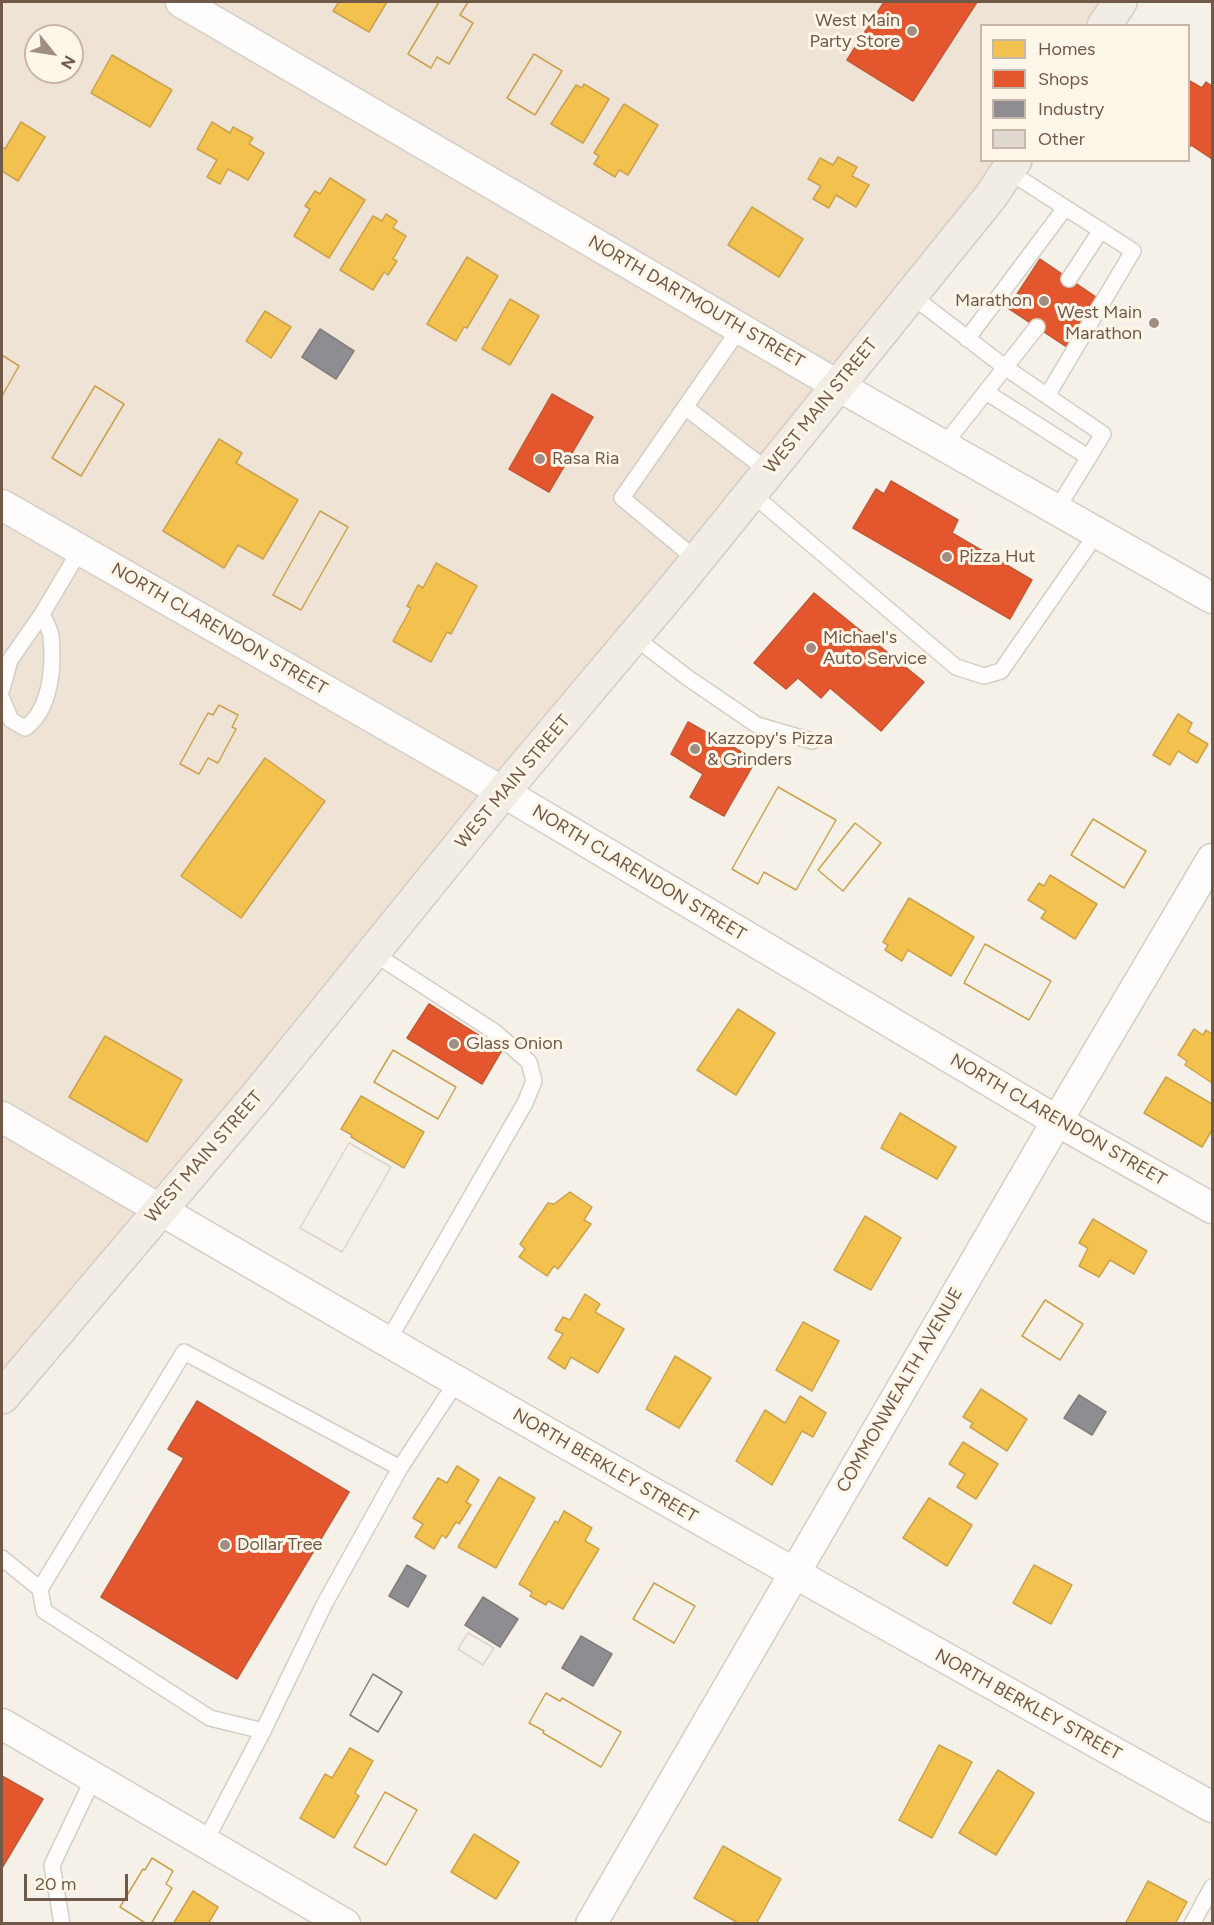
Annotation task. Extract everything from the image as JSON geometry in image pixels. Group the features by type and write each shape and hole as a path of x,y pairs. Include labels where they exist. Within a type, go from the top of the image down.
{"main road":[{"path":"1105,24 1120,2"},
{"name":"WEST MAIN STREET","path":"2,1397 256,1097 503,792 634,637 991,196 1011,166"}],"street":[{"name":"NORTH DARTMOUTH STREET","path":"181,2 837,385 1212,598"},
{"name":"NORTH CLARENDON STREET","path":"2,505 503,792 1057,1121 1212,1208"},
{"name":"COMMONWEALTH AVENUE","path":"591,1923 1057,1121 1212,859"},
{"name":"NORTH BERKLEY STREET","path":"2,1117 159,1210 794,1574 1212,1807"},
{"path":"2,1724 345,1923"}],"lane":[{"path":"1011,166 1065,208 1133,251 1047,396"},
{"path":"967,339 1065,208"},
{"path":"1069,279 1101,230"},
{"path":"911,295 1006,368 1103,434 1057,509"},
{"path":"943,446 1036,327"},
{"path":"697,560 622,498 740,328"},
{"path":"986,392 1088,457"},
{"path":"685,408 759,482 956,667 984,676 1001,671 1097,533"},
{"path":"2,688 10,660 42,614 80,550"},
{"path":"2,699 10,720 25,728 33,722 44,703 50,674 51,634 42,614"},
{"path":"634,637 688,678 757,725 812,741"},
{"path":"373,953 495,1032 529,1062 534,1081 525,1103 388,1341"},
{"path":"40,1589 184,1352 400,1468"},
{"path":"205,1842 263,1731 325,1603 400,1468 457,1381"},
{"path":"2,1558 40,1589 44,1611 210,1718 263,1731"},
{"path":"62,1923 52,1865 94,1777"},
{"path":"1192,1923 1212,1887"}],"shaded area":[{"path":"2,2 1120,2 1105,24 980,24 980,162 1014,162 2,1397"}],"building: Homes":[{"path":"339,2 387,2 369,32 333,11"},
{"path":"439,2 468,2 460,15 473,23 449,64 437,57 431,68 408,54"},
{"path":"439,2 468,2 460,15 473,23 449,64 437,57 431,68 408,54"},
{"path":"534,54 562,71 535,115 507,98"},
{"path":"534,54 562,71 535,115 507,98"},
{"path":"112,55 172,90 150,127 91,93"},
{"path":"584,84 609,99 583,143 551,124 576,85 582,88"},
{"path":"624,104 658,125 628,175 619,170 615,177 594,164 599,156 594,153"},
{"path":"21,122 45,137 18,181 2,171 2,147 5,149"},
{"path":"212,122 230,133 233,127 253,138 249,144 264,153 248,180 228,169 220,184 207,177 217,160 197,149"},
{"path":"838,157 857,167 852,176 869,185 856,207 836,195 829,208 813,199 821,186 808,179 820,158 833,165"},
{"path":"330,178 365,200 329,258 294,236 310,209 305,206 315,191 320,194"},
{"path":"752,207 803,239 779,277 728,245"},
{"path":"386,214 397,221 393,228 406,236 393,259 397,261 388,275 384,272 373,290 340,270 373,216 382,221"},
{"path":"467,257 498,276 467,328 464,327 456,341 427,324"},
{"path":"510,299 539,316 510,365 482,349"},
{"path":"265,311 291,327 271,358 246,341"},
{"path":"2,355 19,366 2,396"},
{"path":"2,355 19,366 2,396"},
{"path":"95,386 124,404 81,476 52,458"},
{"path":"95,386 124,404 81,476 52,458"},
{"path":"219,439 242,453 236,463 298,500 263,559 238,545 224,568 163,531"},
{"path":"320,511 348,527 301,610 273,595"},
{"path":"320,511 348,527 301,610 273,595"},
{"path":"436,563 477,586 451,634 447,632 431,662 393,641 411,608 407,606 418,585 423,588"},
{"path":"219,705 238,715 232,727 236,729 218,763 208,758 199,774 180,764 208,713 213,715"},
{"path":"219,705 238,715 232,727 236,729 218,763 208,758 199,774 180,764 208,713 213,715"},
{"path":"1178,714 1192,723 1188,732 1208,744 1197,763 1178,751 1170,765 1153,755"},
{"path":"265,758 325,801 241,918 181,876"},
{"path":"778,787 836,820 796,890 764,872 758,884 732,869"},
{"path":"778,787 836,820 796,890 764,872 758,884 732,869"},
{"path":"1093,819 1146,851 1124,888 1071,855"},
{"path":"1093,819 1146,851 1124,888 1071,855"},
{"path":"855,823 881,843 843,891 818,870"},
{"path":"855,823 881,843 843,891 818,870"},
{"path":"1050,875 1097,904 1075,939 1041,918 1046,911 1028,900 1039,883 1044,886"},
{"path":"909,898 974,937 951,976 908,950 902,961 885,950 888,945 883,942"},
{"path":"985,944 1051,981 1029,1020 964,983"},
{"path":"985,944 1051,981 1029,1020 964,983"},
{"path":"738,1009 775,1033 736,1095 697,1070"},
{"path":"1194,1029 1203,1035 1206,1030 1212,1034 1212,1083 1185,1065 1187,1061 1178,1055"},
{"path":"105,1036 182,1080 147,1142 69,1097"},
{"path":"393,1050 456,1087 438,1119 374,1082"},
{"path":"393,1050 456,1087 438,1119 374,1082"},
{"path":"1166,1077 1212,1104 1212,1130 1202,1147 1144,1113"},
{"path":"361,1096 424,1132 404,1168 341,1129"},
{"path":"900,1113 956,1147 937,1179 881,1148"},
{"path":"570,1192 592,1207 584,1220 591,1224 558,1269 554,1266 547,1276 519,1257 525,1249 520,1244 548,1203 554,1204"},
{"path":"865,1216 901,1238 871,1290 834,1270"},
{"path":"1093,1219 1147,1251 1134,1274 1110,1260 1099,1277 1079,1266 1088,1248 1079,1243"},
{"path":"585,1294 600,1304 595,1312 624,1329 598,1373 571,1357 565,1369 548,1358 563,1334 555,1330 563,1317 570,1320"},
{"path":"1045,1300 1083,1324 1060,1360 1022,1336"},
{"path":"1045,1300 1083,1324 1060,1360 1022,1336"},
{"path":"803,1322 839,1341 812,1391 776,1370"},
{"path":"675,1356 711,1378 679,1428 646,1409"},
{"path":"981,1389 1027,1419 1007,1451 970,1427 973,1423 963,1417"},
{"path":"800,1396 826,1413 813,1437 802,1431 772,1485 736,1461 765,1410 785,1423"},
{"path":"963,1442 998,1464 976,1499 957,1487 965,1474 949,1464"},
{"path":"457,1466 479,1480 466,1502 471,1505 459,1524 456,1522 446,1538 442,1535 434,1549 415,1537 423,1524 413,1518 438,1478 447,1483"},
{"path":"499,1477 535,1498 496,1568 458,1547"},
{"path":"929,1498 972,1525 947,1566 903,1538"},
{"path":"564,1511 592,1528 585,1541 599,1549 563,1609 548,1601 546,1605 530,1596 532,1592 519,1584 555,1521 558,1523"},
{"path":"1034,1565 1072,1585 1051,1624 1013,1603"},
{"path":"654,1583 695,1606 674,1643 633,1619"},
{"path":"654,1583 695,1606 674,1643 633,1619"},
{"path":"546,1693 560,1701 562,1698 621,1732 601,1767 529,1723"},
{"path":"546,1693 560,1701 562,1698 621,1732 601,1767 529,1723"},
{"path":"939,1745 972,1762 932,1838 899,1820"},
{"path":"350,1748 373,1761 355,1793 359,1796 334,1838 300,1818 325,1774 332,1778"},
{"path":"998,1770 1034,1793 996,1855 959,1833"},
{"path":"385,1792 417,1810 386,1865 354,1847"},
{"path":"385,1792 417,1810 386,1865 354,1847"},
{"path":"474,1834 519,1862 496,1899 451,1872"},
{"path":"723,1846 781,1879 756,1924 740,1924 694,1898"},
{"path":"152,1858 173,1871 166,1884 172,1888 151,1924 147,1924 120,1907"},
{"path":"152,1858 173,1871 166,1884 172,1888 151,1924 147,1924 120,1907"},
{"path":"1148,1881 1187,1902 1175,1924 1125,1924"},
{"path":"193,1891 218,1907 208,1924 173,1924"}],"building: Shops":[{"name":"West Main Party Store","path":"884,2 977,2 913,101 847,60"},
{"path":"1190,81 1202,88 1206,82 1212,86 1212,159 1191,145"},
{"path":"1040,259 1099,299 1067,347 1008,308"},
{"path":"552,394 593,417 549,492 509,469"},
{"name":"Pizza Hut","path":"891,481 958,520 952,533 1032,580 1010,619 853,528 876,489 884,494"},
{"path":"814,593 924,682 881,731 830,688 821,698 798,678 786,689 754,663"},
{"path":"688,722 756,760 724,816 690,797 703,774 671,754"},
{"name":"Glass Onion","path":"429,1004 502,1050 482,1084 407,1038"},
{"name":"Dollar Tree","path":"197,1401 349,1492 237,1679 101,1597 184,1458 168,1449"},
{"path":"2,1776 43,1799 2,1868"}],"building: Industry":[{"path":"320,329 354,351 336,379 302,357"},
{"path":"1079,1395 1106,1412 1092,1435 1064,1418"},
{"path":"407,1565 426,1576 408,1607 389,1596"},
{"path":"483,1597 518,1619 500,1647 465,1625"},
{"path":"581,1636 612,1654 593,1686 562,1668"},
{"path":"373,1674 402,1692 378,1732 350,1715"},
{"path":"373,1674 402,1692 378,1732 350,1715"}],"building: Other":[{"path":"349,1143 391,1167 342,1252 300,1228"},
{"path":"349,1143 391,1167 342,1252 300,1228"},
{"path":"468,1633 494,1648 483,1665 458,1649"},
{"path":"468,1633 494,1648 483,1665 458,1649"}],"place":[{"name":"West Main Party Store","path":"912,31"},
{"name":"Marathon","path":"1044,301"},
{"name":"West Main Marathon","path":"1154,323"},
{"name":"Rasa Ria","path":"540,459"},
{"name":"Pizza Hut","path":"947,557"},
{"name":"Michael's Auto Service","path":"811,648"},
{"name":"Kazzopy's Pizza & Grinders","path":"695,749"},
{"name":"Glass Onion","path":"454,1044"},
{"name":"Dollar Tree","path":"225,1545"}]}
